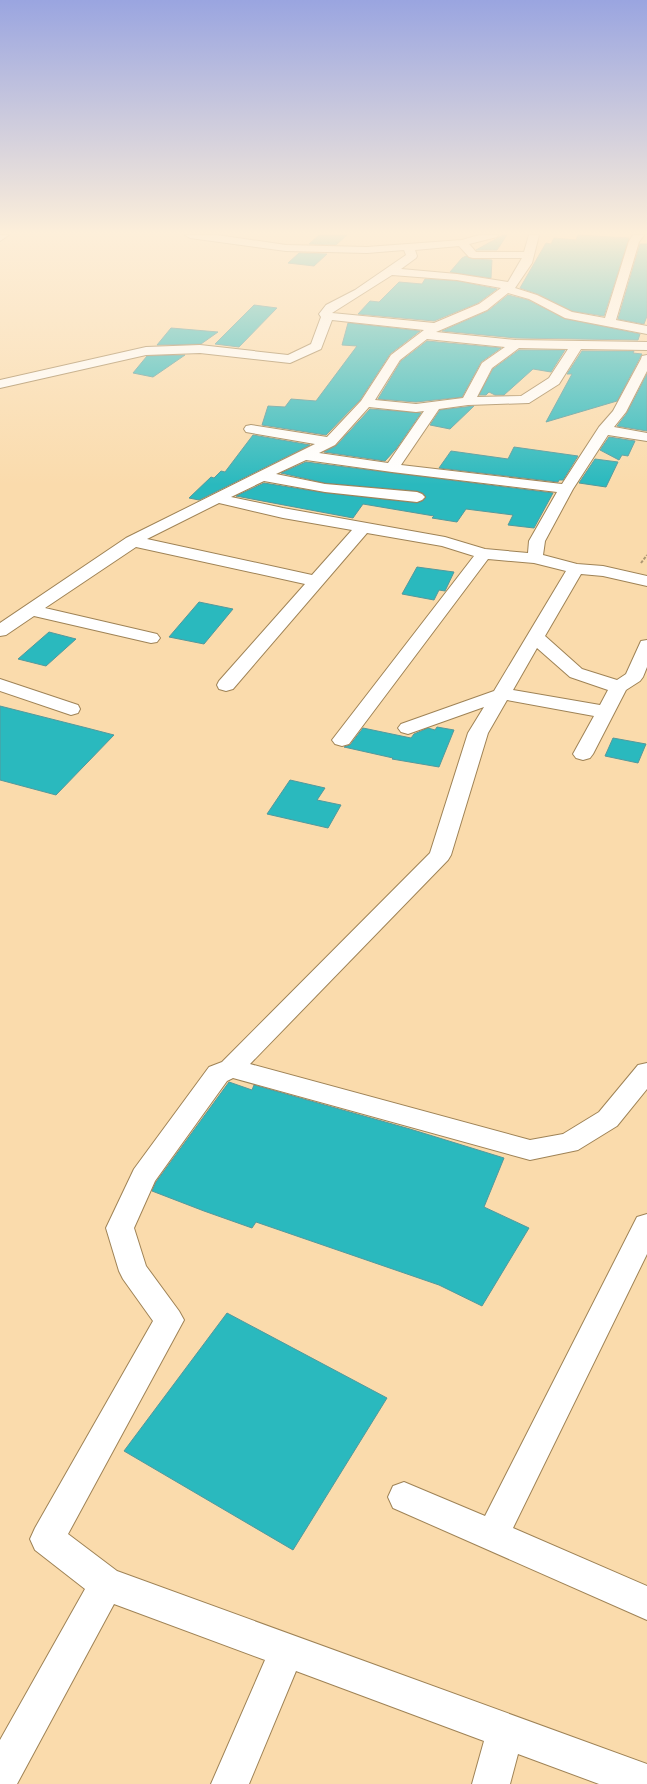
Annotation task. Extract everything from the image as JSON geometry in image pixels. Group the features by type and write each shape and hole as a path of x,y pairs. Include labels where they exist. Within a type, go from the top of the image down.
{"street":[{"path":"0,384 146,351 200,349 290,359 318,346 326,318"},
{"path":"343,318 516,344 647,346"},
{"path":"0,631 132,541 330,442 366,404 395,358 431,331 459,318"},
{"path":"588,318 647,330"},
{"path":"468,401 487,366 516,344"},
{"path":"366,404 416,408 468,401 524,400 554,381 577,345"},
{"path":"535,558 537,542 566,489 604,430 619,412 647,359"},
{"path":"392,468 434,406"},
{"path":"251,429 330,442"},
{"path":"604,430 647,437"},
{"path":"303,455 392,468 566,489"},
{"path":"262,476 325,488 417,497"},
{"path":"216,498 445,542 484,554 535,558 576,569 603,571 647,581"},
{"path":"226,685 363,527"},
{"path":"132,541 316,581"},
{"path":"342,740 484,554"},
{"path":"576,569 478,733 440,855 231,1068 218,1074 144,1176 120,1228 133,1271 169,1320 46,1539 106,1584 647,1783"},
{"path":"31,610 152,638"},
{"path":"535,637 576,673 633,682"},
{"path":"583,754 605,712 633,682 647,645"},
{"path":"0,684 71,709"},
{"path":"408,728 502,694 605,712"},
{"path":"231,1068 530,1150 569,1144 608,1119 647,1072"},
{"path":"492,1536 647,1225"},
{"path":"404,1497 647,1603"},
{"path":"0,1777 106,1584"},
{"path":"230,1784 287,1651"},
{"path":"491,1784 505,1731"}],"building":[{"path":"241,318 267,318 239,347 215,344"},
{"path":"404,318 441,318 434,321"},
{"path":"471,318 564,318 640,334 638,340 516,338 442,331"},
{"path":"618,318 646,318 644,324"},
{"path":"348,323 420,331 390,354 360,400 326,435 262,425 268,406 285,407 291,399 316,401 357,346 342,345"},
{"path":"171,328 218,332 201,344 157,345"},
{"path":"427,341 501,348 481,362 462,397 416,402 378,399 401,361"},
{"path":"519,350 565,350 551,372 533,369 504,395 495,395 489,392 486,395 479,395 493,369"},
{"path":"582,351 634,351 633,353 642,354 617,401 546,422 572,374 567,374"},
{"path":"185,355 153,377 133,373 147,356"},
{"path":"647,374 647,431 617,426 627,413"},
{"path":"474,406 450,429 430,425 440,410"},
{"path":"370,409 421,413 396,449 385,461 324,452 336,446"},
{"path":"253,435 310,445 199,500 189,498 211,477 214,478 221,471 225,472"},
{"path":"609,437 635,441 628,456 622,455 619,460 600,450"},
{"path":"514,447 578,456 563,480 559,480 558,482 439,468 451,451 508,459"},
{"path":"595,459 618,462 606,487 579,483"},
{"path":"306,462 553,493 534,528 508,525 513,515 466,509 457,522 432,518 434,516 363,504 353,518 236,496 264,483 325,493 417,503 423,501 426,497 423,493 417,491 325,483 281,473"},
{"path":"417,567 454,572 445,591 439,590 434,600 402,594"},
{"path":"199,602 233,609 204,644 169,637"},
{"path":"49,632 76,639 46,666 18,659"},
{"path":"0,706 114,735 56,795 0,780"},
{"path":"437,727 454,730 439,767 392,759 393,758 344,747 350,745 363,728 411,738 414,734 428,728 435,730"},
{"path":"613,738 646,744 638,763 605,756"},
{"path":"290,780 325,788 317,800 341,805 328,828 267,814"},
{"path":"229,1082 252,1090 254,1085 410,1129 504,1158 484,1207 529,1228 482,1306 439,1285 256,1222 252,1228 152,1191 156,1182"},
{"path":"227,1313 387,1398 293,1550 124,1451"}]}
